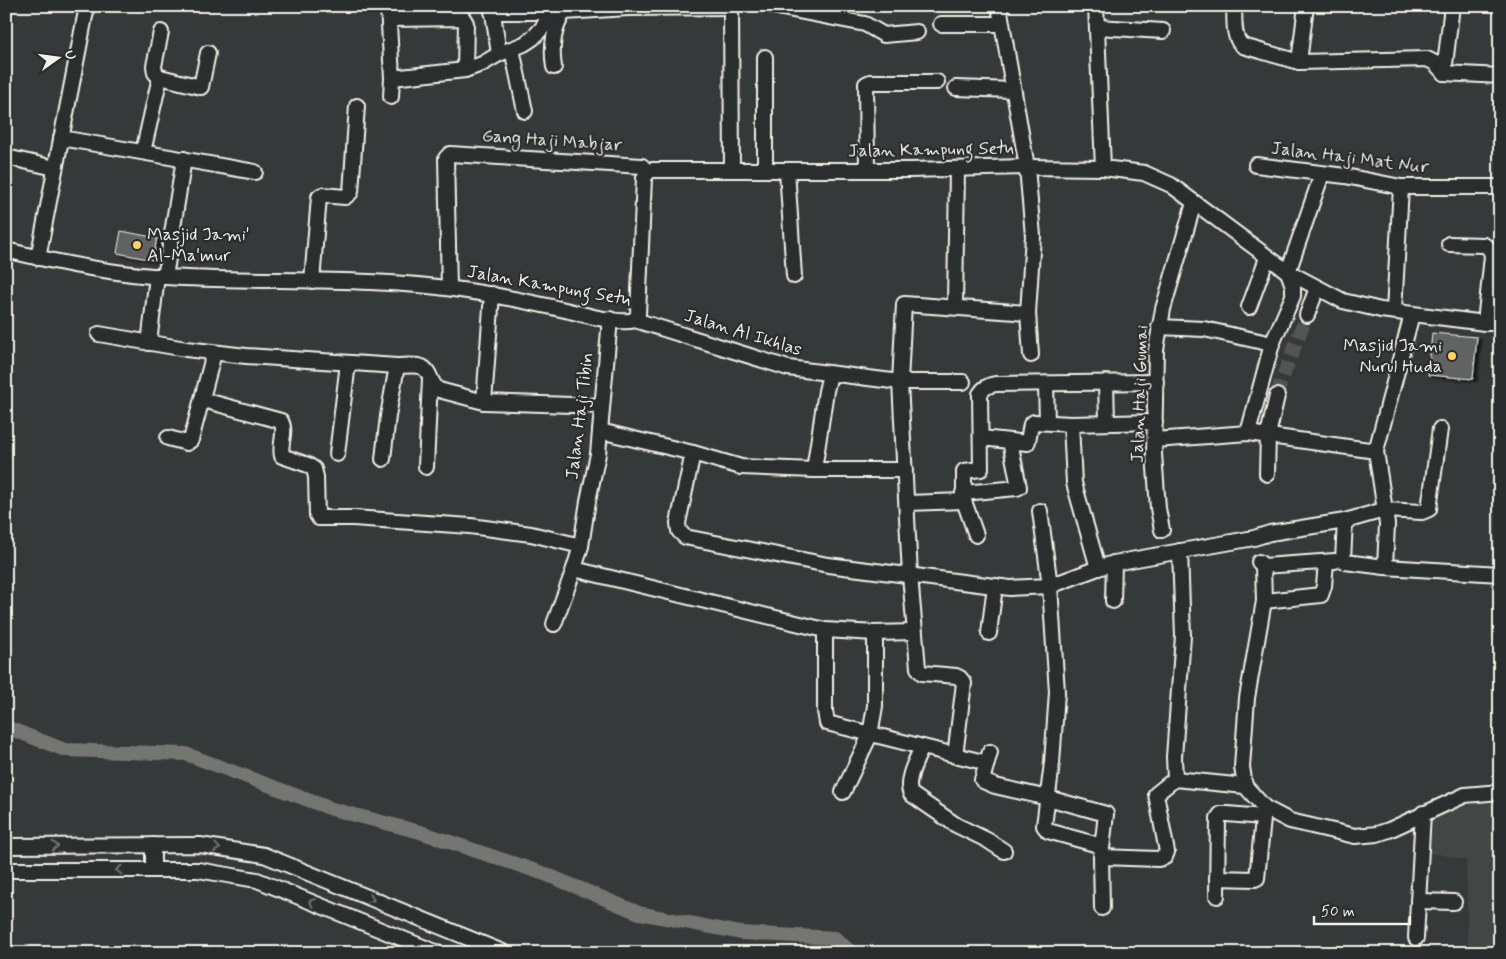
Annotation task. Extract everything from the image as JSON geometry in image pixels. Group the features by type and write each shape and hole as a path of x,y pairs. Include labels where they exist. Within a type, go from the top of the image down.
{"street":[{"path":"38,258 87,6"},
{"path":"772,6 866,24 884,35 917,32"},
{"name":"Jalan Kampung Setu","path":"6,250 38,258 117,272 161,277 384,283 449,288 492,294 610,319 635,320 638,314 644,178 648,172 656,170 867,170 1027,167 999,6"},
{"path":"1096,6 1103,168"},
{"path":"1234,6 1236,36 1240,44 1299,62 1427,60 1434,63 1444,73 1500,76"},
{"path":"1299,62 1306,6"},
{"path":"1444,73 1452,6"},
{"path":"554,68 551,51 560,18 564,12 628,7 731,7 732,170"},
{"path":"392,78 465,70 482,64 505,51 524,44 533,38 543,27 552,9 492,9 505,51 525,111"},
{"path":"391,97 392,78 388,13 462,18 466,23 465,70"},
{"path":"940,24 1002,24"},
{"path":"1097,27 1163,31"},
{"path":"161,32 154,66 155,73 160,77 201,87 208,54"},
{"path":"765,57 765,170"},
{"path":"143,152 160,77"},
{"path":"867,170 866,84 870,82 937,82"},
{"path":"956,88 1013,90"},
{"path":"312,281 319,197 322,195 346,197 351,192 357,106"},
{"path":"61,138 255,172"},
{"name":"Gang Haji Mabjar","path":"449,288 446,158 450,154 642,166 648,172"},
{"path":"6,157 55,168"},
{"path":"149,342 184,160"},
{"name":"Jalan Haji Mat Nur","path":"1256,165 1354,177 1401,187 1500,187"},
{"path":"1031,355 1028,312 1033,236 1027,167 1103,168 1136,171 1158,178 1171,185 1288,272 1343,301 1394,312 1485,323 1500,323"},
{"path":"955,306 957,169"},
{"path":"787,170 794,276"},
{"path":"1248,433 1272,344 1293,296 1293,286 1288,272 1322,174"},
{"path":"1394,312 1401,187"},
{"name":"Jalan Haji Gumai","path":"1162,530 1158,508 1155,440 1156,350 1159,327 1194,203"},
{"path":"1449,244 1484,246 1489,247 1491,251 1485,323"},
{"path":"1248,307 1267,258"},
{"path":"1307,315 1317,288"},
{"path":"484,402 492,294"},
{"path":"955,756 964,683 956,676 922,673 918,668 910,575 900,382 904,304 1028,312"},
{"path":"1385,567 1387,524 1376,451 1412,314"},
{"name":"Jalan Haji Tibin","path":"554,624 581,546 598,454 610,319"},
{"name":"Jalan Al Ikhlas","path":"635,320 774,365 900,382 963,382"},
{"path":"1159,327 1204,330 1272,344"},
{"path":"99,334 214,353 419,366 423,367 433,386 439,390 484,402 601,406"},
{"path":"168,438 187,443 190,442 194,435 214,353"},
{"path":"337,454 348,363"},
{"path":"383,459 397,366"},
{"path":"814,470 830,374"},
{"path":"426,467 430,379"},
{"path":"1106,382 1107,422"},
{"path":"976,535 964,497 964,471 981,469 980,394 983,389 996,384 1156,382"},
{"path":"1046,384 1047,422"},
{"path":"1267,474 1268,435 1277,396"},
{"path":"203,400 281,421 284,428 280,448 282,456 314,469 317,514 319,518 353,518 470,526 531,534 581,546"},
{"path":"981,438 1026,443 1031,424 1034,422 1071,424 1155,422"},
{"path":"1071,424 1074,483 1098,568"},
{"path":"693,453 678,523 679,531 686,537 828,565 995,586 1050,586 1114,563 1254,538 1270,533 1345,520 1384,510 1422,512 1429,510 1440,429"},
{"path":"600,431 693,453 741,467 814,470 905,470"},
{"path":"1155,440 1248,433 1376,451"},
{"path":"907,503 964,497 1017,488 1019,486 1010,441"},
{"path":"1040,511 1050,586 1057,692 1045,828 1048,831 1102,851 1158,859 1165,856 1166,846 1156,794 1174,779 1245,786"},
{"path":"1343,560 1345,520"},
{"path":"1174,779 1183,636 1180,551"},
{"path":"1217,878 1257,878 1264,812 1245,786 1242,767 1247,698 1264,601 1261,564 1343,560 1385,567 1500,574"},
{"path":"1264,601 1321,594 1324,586 1326,562"},
{"path":"1113,601 1114,563"},
{"path":"574,569 825,630 875,633 914,632"},
{"path":"989,633 995,586"},
{"path":"825,630 825,712 828,723 955,756 989,757 982,781 995,786 1104,813 1106,817 1102,851 1102,908"},
{"path":"844,792 870,734 875,706 875,633"},
{"path":"922,747 909,781 909,791 911,794 956,826 987,840 1004,851"},
{"path":"1217,896 1218,818 1220,816 1264,812 1290,821 1354,836 1377,834 1465,795 1500,792"},
{"path":"1416,938 1423,814"},
{"path":"153,845 153,870"},
{"path":"6,846 200,845 264,856 505,953"},
{"path":"6,870 198,870 257,880 438,953"},
{"path":"1418,901 1454,902"}],"shaded area":[{"path":"1487,801 1500,808 1500,953 1468,953 1466,860 1438,854 1428,854 1431,819 1460,806"}],"building":[{"name":"Masjid Jami' Al-Ma'mur","path":"121,231 157,238 153,260 117,253"},
{"name":"Masjid Jami Nurul Huda","path":"1432,333 1477,337 1473,379 1428,375"}],"waterway":[{"path":"6,727 65,750 186,754 332,809 420,832 545,874 639,913 741,933 835,938 852,953"}],"tunnel":[{"path":"1277,396 1307,315"}],"place":[{"name":"Masjid Jami' Al-Ma'mur","path":"137,245"},
{"name":"Masjid Jami Nurul Huda","path":"1452,356"}]}
